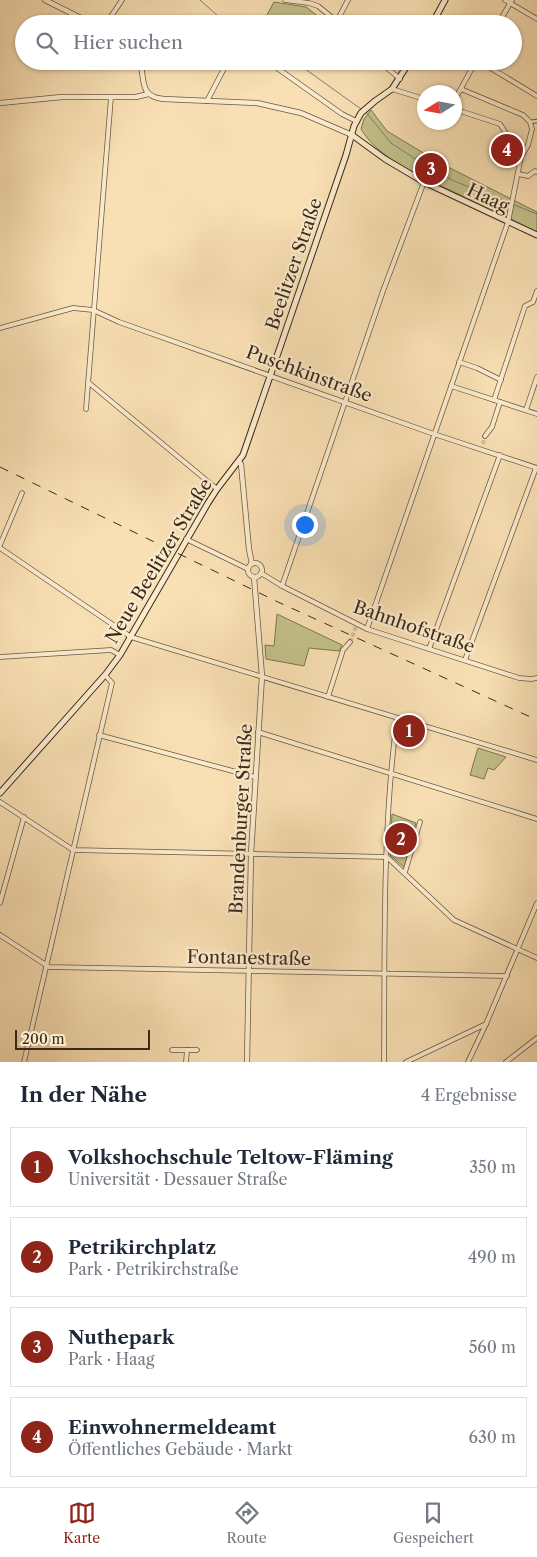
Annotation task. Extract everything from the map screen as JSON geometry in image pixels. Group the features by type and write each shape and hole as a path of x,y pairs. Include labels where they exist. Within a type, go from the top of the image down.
{"main road":[{"path":"437,15 445,2"},
{"name":"Beelitzer Straße","path":"239,462 244,455 356,121 363,110 392,89 405,70"},
{"name":"Haag","path":"352,135 385,160 424,182 537,235"},
{"name":"Neue Beelitzer Straße","path":"0,794 105,675 120,655 186,539 217,489 239,462"}],"street":[{"path":"46,0 75,15"},
{"path":"112,15 122,0"},
{"path":"285,0 318,6 330,15"},
{"path":"342,15 348,0"},
{"path":"505,0 512,1 537,19"},
{"path":"503,15 512,1"},
{"path":"141,70 143,84 148,94 152,97 159,99 258,103 301,113 352,135"},
{"path":"207,101 223,70"},
{"path":"280,70 342,114 356,121"},
{"path":"390,70 400,79"},
{"path":"462,87 473,70"},
{"path":"493,70 537,96"},
{"path":"392,89 417,97"},
{"path":"367,629 508,222 522,157 528,146 532,129 530,122 523,115 462,89"},
{"path":"0,104 62,97 136,97 148,94"},
{"path":"86,408 111,97"},
{"path":"462,112 500,124 522,157"},
{"path":"530,122 537,121"},
{"path":"518,174 528,176 535,171 537,172"},
{"path":"282,586 383,291 424,182"},
{"path":"494,400 525,306 533,302 537,292"},
{"name":"Puschkinstraße","path":"0,328 73,308 93,310 119,322 435,434 482,447 537,468"},
{"path":"459,362 477,368 501,380"},
{"path":"526,410 537,377"},
{"path":"89,383 217,489"},
{"path":"451,386 537,414"},
{"path":"485,436 492,428 500,402"},
{"path":"429,649 500,455"},
{"path":"239,462 241,464 252,564 248,569"},
{"path":"465,660 537,468"},
{"path":"22,493 0,547 131,637 537,760"},
{"path":"186,539 248,569 249,573 254,577 261,573 260,566 252,564"},
{"name":"Bahnhofstraße","path":"261,573 282,586 367,629 519,678 537,678"},
{"name":"Brandenburger Straße","path":"247,1062 251,854 262,676 254,577"},
{"path":"328,697 343,650 350,642"},
{"path":"0,657 111,650 120,655"},
{"path":"24,1062 112,683 105,675"},
{"path":"384,1062 390,773 397,718"},
{"path":"258,732 537,820"},
{"path":"100,735 255,777"},
{"path":"0,802 73,850 388,857 454,920 537,958"},
{"path":"0,903 24,817"},
{"path":"405,872 420,822"},
{"path":"468,1062 537,903"},
{"name":"Fontanestraße","path":"0,935 49,967 506,976"},
{"path":"406,1062 486,1024"},
{"path":"506,1062 537,1038"},
{"path":"172,1050 197,1050"},
{"path":"186,1050 186,1062"}],"shaded area":[{"path":"274,2 306,7 316,15 267,15"},
{"path":"371,110 387,131 442,164 537,212 537,232 417,174 391,159 369,140 361,129 364,119"},
{"path":"277,614 342,645 339,651 309,648 304,666 266,659 265,645 274,646"},
{"path":"478,748 506,757 494,770 488,768 484,779 470,775"},
{"path":"392,814 416,823 404,867 390,855"}],"waterway":[{"path":"200,0 217,15"},
{"path":"307,70 361,109"},
{"path":"365,111 391,143 417,160 454,181 537,214"}],"tunnel":[{"path":"483,444 485,436"},
{"path":"350,642 357,624"}],"railway":[{"path":"0,467 278,602 537,720"}],"place":[{"name":"Einwohnermeldeamt","path":"507,150"},
{"name":"Nuthepark","path":"431,169"},
{"name":"Volkshochschule Teltow-Fläming","path":"409,731"},
{"name":"Petrikirchplatz","path":"401,839"}]}
